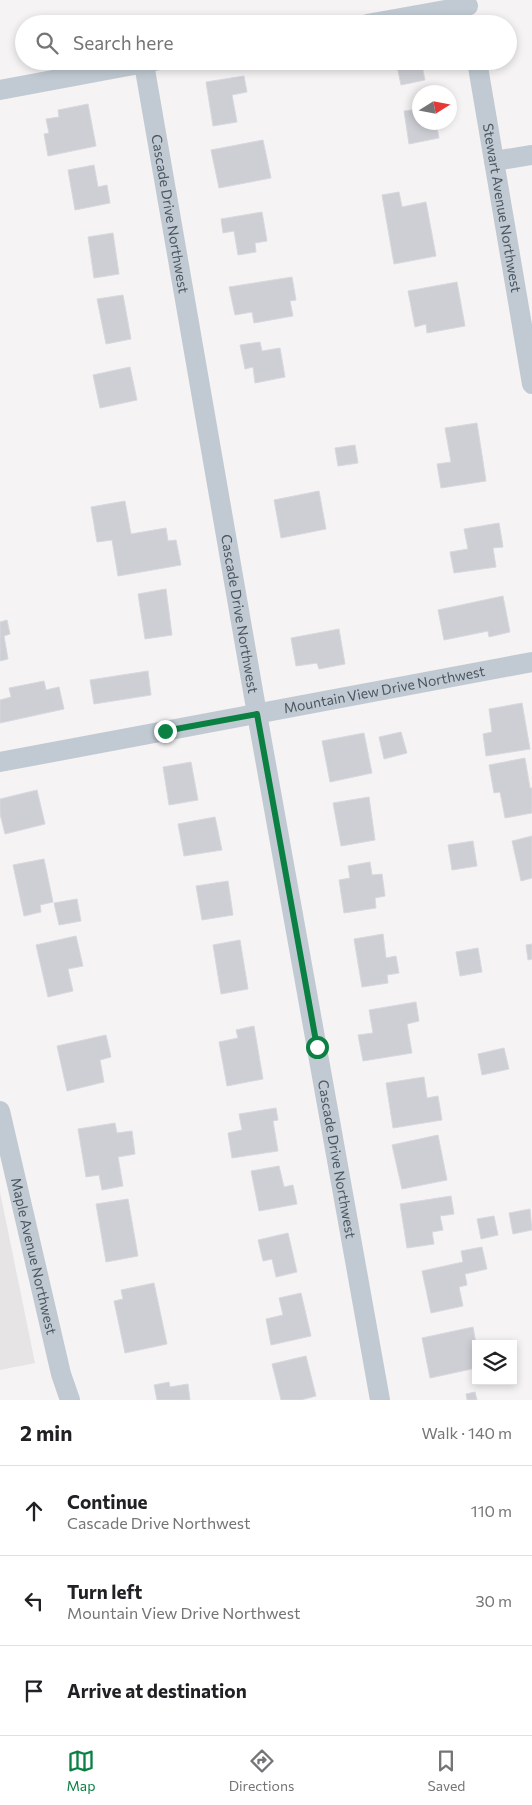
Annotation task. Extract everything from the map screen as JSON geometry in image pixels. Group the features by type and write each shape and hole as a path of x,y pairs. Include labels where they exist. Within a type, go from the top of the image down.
{"street":[{"path":"433,15 469,10"},
{"path":"0,90 107,70"},
{"name":"Cascade Drive Northwest","path":"151,70 257,714 380,1400"},
{"name":"Stewart Avenue Northwest","path":"479,70 532,384"},
{"path":"494,161 532,155"},
{"name":"Mountain View Drive Northwest","path":"0,762 532,662"},
{"name":"Maple Avenue Northwest","path":"0,1111 61,1374 70,1400"}],"shaded area":[{"path":"0,1192 35,1363 0,1370"}],"building":[{"path":"398,70 423,70 425,80 401,85"},
{"path":"244,76 247,92 232,95 237,122 213,126 206,82"},
{"path":"88,104 96,146 48,156 44,134 49,133 46,119 59,117 58,110"},
{"path":"412,110 412,130 438,130 439,138 409,144 404,111"},
{"path":"263,140 271,178 219,188 211,150"},
{"path":"94,165 98,187 107,185 110,203 75,210 68,170"},
{"path":"399,192 402,207 426,202 436,256 394,264 382,195"},
{"path":"262,212 267,241 255,243 256,252 238,255 234,231 223,233 221,219"},
{"path":"113,233 119,274 94,278 88,237"},
{"path":"292,277 296,300 290,301 293,316 254,323 252,312 235,315 229,287"},
{"path":"457,282 465,326 427,333 426,324 415,327 408,291"},
{"path":"123,295 131,339 106,344 97,299"},
{"path":"260,342 262,351 280,348 285,377 255,383 253,367 245,369 240,345"},
{"path":"130,367 137,400 100,408 93,375"},
{"path":"477,423 486,481 441,488 437,464 451,462 445,428"},
{"path":"355,445 358,463 338,466 335,448"},
{"path":"319,491 326,529 281,538 274,500"},
{"path":"125,501 131,534 166,528 168,541 176,540 181,565 118,576 112,540 97,542 91,507"},
{"path":"499,523 503,547 493,548 496,567 454,573 450,552 468,549 464,529"},
{"path":"166,589 172,635 145,639 138,594"},
{"path":"503,596 510,632 489,637 488,631 444,640 438,610"},
{"path":"7,620 10,634 4,636 8,659 0,661 0,622"},
{"path":"339,629 345,664 319,669 317,663 296,666 291,638"},
{"path":"148,671 151,695 94,704 90,680"},
{"path":"44,681 46,690 59,687 64,709 0,723 0,700 11,697 9,688"},
{"path":"522,703 530,749 486,756 483,734 492,732 489,709"},
{"path":"401,732 407,753 384,759 379,737"},
{"path":"364,733 372,773 330,782 322,741"},
{"path":"525,758 530,788 532,788 532,813 505,818 500,792 494,793 489,765"},
{"path":"191,762 198,800 169,805 163,767"},
{"path":"37,790 45,824 5,834 0,814 0,799"},
{"path":"369,797 375,840 341,846 333,803"},
{"path":"215,817 222,850 184,856 178,824"},
{"path":"532,836 532,878 521,881 512,841"},
{"path":"473,841 477,866 452,870 448,845"},
{"path":"44,859 53,902 40,905 41,912 24,916 13,865"},
{"path":"370,862 372,875 382,874 385,896 375,898 376,908 344,913 339,880 350,878 348,866"},
{"path":"228,881 233,915 202,920 196,886"},
{"path":"77,899 81,921 59,925 54,903"},
{"path":"383,934 386,958 396,956 399,973 387,975 388,983 362,987 354,939"},
{"path":"76,936 83,966 68,969 73,991 48,997 36,945"},
{"path":"240,940 248,989 221,994 213,945"},
{"path":"532,944 532,959 528,960 526,945"},
{"path":"478,948 482,972 460,976 456,952"},
{"path":"416,1002 419,1021 407,1024 412,1053 363,1061 358,1035 373,1033 369,1010"},
{"path":"254,1026 263,1079 227,1086 219,1042 238,1038 236,1030"},
{"path":"106,1035 111,1057 100,1060 104,1082 67,1091 57,1046"},
{"path":"504,1048 509,1069 482,1075 478,1054"},
{"path":"424,1077 427,1098 438,1096 442,1120 393,1128 386,1083"},
{"path":"276,1108 278,1120 273,1121 278,1151 232,1158 228,1133 242,1130 239,1114"},
{"path":"115,1123 117,1133 132,1131 135,1154 118,1157 123,1186 102,1190 99,1175 86,1177 78,1129"},
{"path":"438,1135 447,1180 402,1189 392,1145"},
{"path":"279,1166 284,1187 293,1185 297,1204 259,1211 251,1171"},
{"path":"451,1196 454,1214 440,1216 443,1230 432,1232 434,1244 407,1248 400,1204"},
{"path":"128,1199 138,1256 106,1262 96,1204"},
{"path":"530,1209 532,1230 513,1234 509,1213"},
{"path":"494,1216 498,1235 481,1239 477,1219"},
{"path":"288,1233 297,1272 276,1277 272,1259 263,1261 258,1240"},
{"path":"482,1247 487,1269 465,1274 467,1285 459,1287 463,1306 431,1313 422,1271 463,1262 461,1251"},
{"path":"154,1283 167,1344 125,1353 114,1301 123,1299 121,1290"},
{"path":"301,1293 311,1336 271,1345 266,1319 283,1315 279,1298"},
{"path":"473,1327 475,1340 472,1340 472,1369 430,1378 422,1338"},
{"path":"306,1356 316,1396 301,1400 281,1400 272,1364"},
{"path":"169,1382 170,1387 188,1384 190,1400 157,1400 154,1385"},
{"path":"475,1392 477,1400 467,1400 466,1394"}],"route":[{"path":"165,731 257,714 317,1047"}]}
